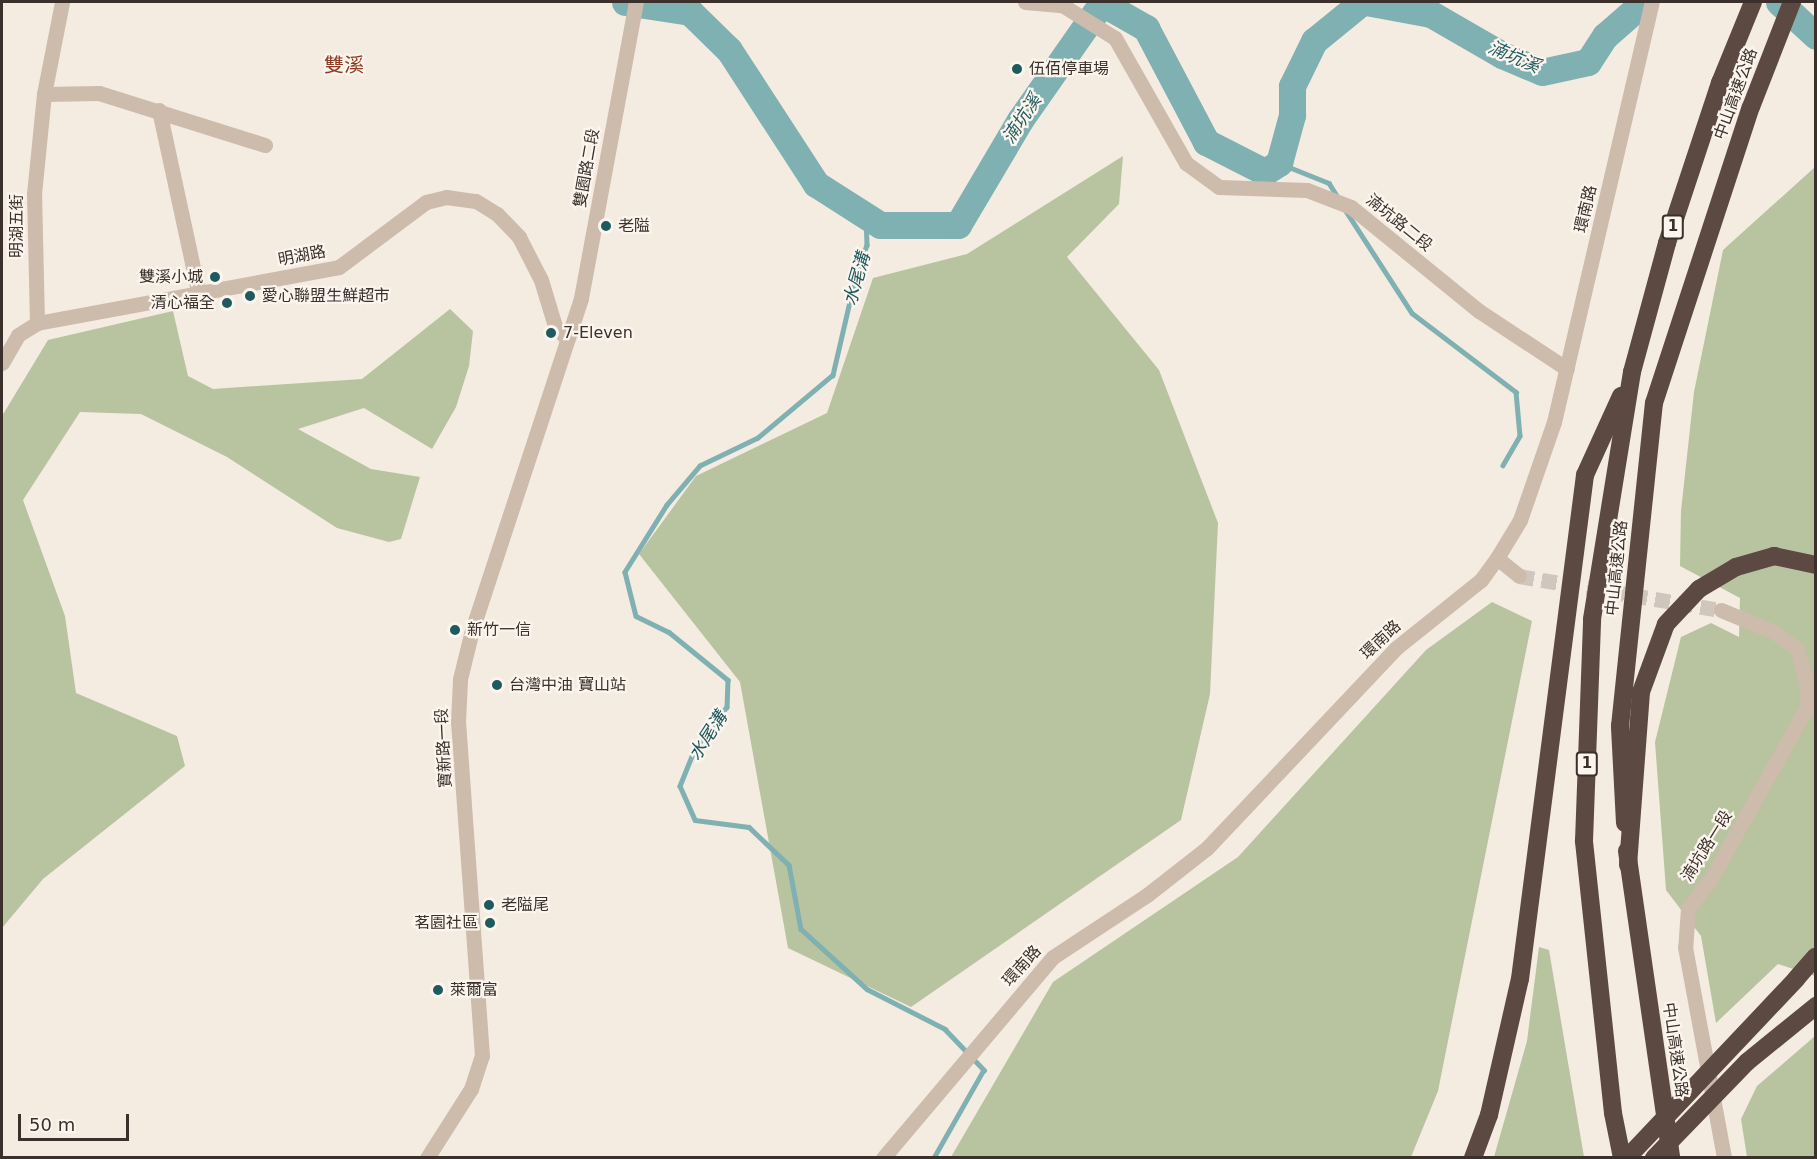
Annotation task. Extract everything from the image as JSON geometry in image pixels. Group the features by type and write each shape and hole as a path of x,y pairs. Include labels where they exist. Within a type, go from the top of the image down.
{"highway":[{"name":"中山高速公路","path":"1622,1158 1613,1113 1584,841 1592,620 1632,372 1667,243 1720,83 1753,2"},
{"name":"中山高速公路","path":"1671,1158 1628,865 1620,726 1654,403 1751,107 1792,2"},
{"path":"1473,1158 1488,1115 1520,979 1585,475 1632,372"},
{"path":"1628,865 1641,692 1666,624 1699,589 1736,567 1774,556 1815,565"},
{"path":"1627,1158 1815,956"},
{"path":"1654,1158 1748,1062 1815,1006"}],"street":[{"name":"明湖五街","path":"37,323 34,194 44,94 62,2"},
{"name":"雙園路二段","path":"567,339 581,298 636,2"},
{"name":"湳坑路二段","path":"1025,2 1062,5 1115,38 1186,163 1219,187 1307,190 1351,207 1479,312 1567,369"},
{"name":"環南路","path":"883,1158 1053,957 1147,895 1208,848 1396,648 1481,580 1497,558 1520,520 1554,422 1652,2"},
{"path":"44,94 99,93 265,145"},
{"path":"159,110 199,295"},
{"name":"明湖路","path":"2,363 18,335 37,323 199,295 339,267 426,202 464,198 497,214 519,237 542,280 555,326 567,339"},
{"name":"寶新路一段","path":"427,1158 471,1089 482,1056 458,722 460,679 472,630 567,339"},
{"path":"1497,558 1519,576"},
{"name":"湳坑路一段","path":"1721,610 1774,632 1797,650 1805,677 1808,705 1710,880 1688,908 1685,947 1724,1158"}],"green space":[{"path":"1123,156 1119,204 1067,257 1159,370 1218,523 1210,694 1181,820 911,1007 788,948 740,682 639,554 696,476 827,413 873,278 967,254"},
{"path":"1815,167 1815,976 1778,964 1716,1023 1701,936 1666,890 1655,742 1681,637 1711,623 1739,637 1740,598 1680,566 1681,511 1694,392 1723,250"},
{"path":"450,309 473,331 469,366 456,407 432,449 364,408 298,429 371,469 420,477 401,539 389,542 337,528 227,457 141,414 80,412 23,500 65,616 76,693 177,736 185,766 43,879 2,928 2,416 48,340 173,311 188,376 213,389 362,379"},
{"path":"1492,602 1532,621 1438,1091 1411,1157 951,1157 1053,982 1238,857 1426,650"},
{"path":"1539,947 1549,950 1584,1157 1494,1157 1527,1041"},
{"path":"1815,1036 1815,1157 1747,1157 1741,1119 1757,1086"}],"waterway":[{"name":"湳坑溪","path":"625,2 690,12 729,50 816,184 880,225 958,225 1020,120 1102,3 1146,28 1206,142 1265,172 1279,163 1292,115 1292,86 1314,41 1362,2"},
{"name":"湳坑溪","path":"1366,2 1431,14 1502,55 1542,72 1588,62 1605,36 1644,2"},
{"name":"水尾溝","path":"1779,2 1816,36"},
{"path":"1279,163 1329,183 1337,196"},
{"path":"1346,211 1412,313 1516,392 1520,436 1503,466"},
{"name":"水尾溝","path":"866,216 867,245 855,280 833,375 758,438 700,466 667,505 625,572 636,616 669,632 728,680 727,707 695,749 680,786 695,820 749,827 789,865 801,929 867,989 945,1029 984,1070 934,1158"}],"tunnel":[{"path":"1519,576 1721,610"}],"place":[{"name":"伍佰停車場","path":"1017,69"},
{"name":"老隘","path":"606,226"},
{"name":"雙溪小城","path":"215,277"},
{"name":"愛心聯盟生鮮超市","path":"250,296"},
{"name":"清心福全","path":"227,303"},
{"name":"7-Eleven","path":"551,333"},
{"name":"新竹一信","path":"455,630"},
{"name":"台灣中油 寶山站","path":"497,685"},
{"name":"老隘尾","path":"489,905"},
{"name":"茗園社區","path":"490,923"},
{"name":"萊爾富","path":"438,990"}],"district":[{"name":"雙溪","path":"344,65"}]}
